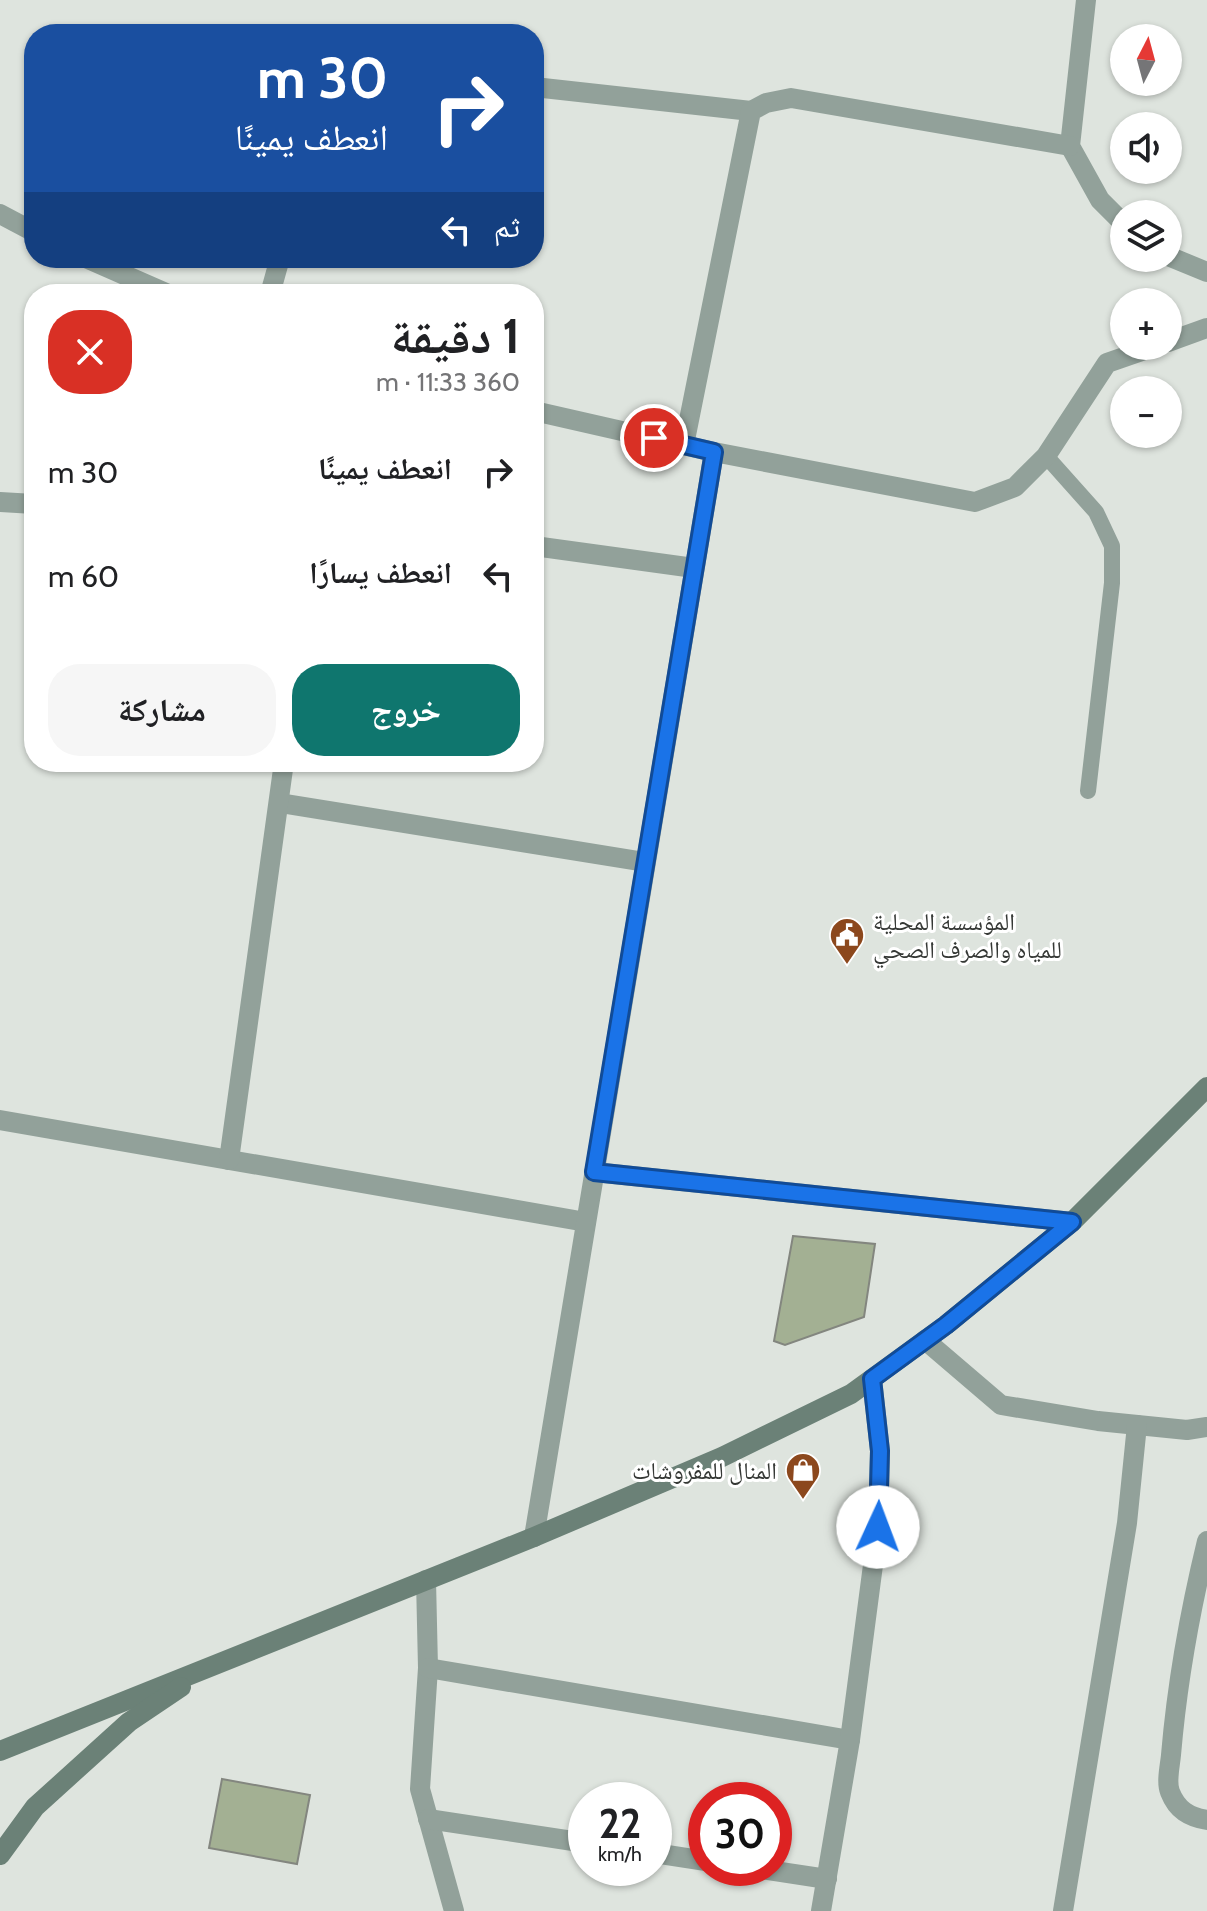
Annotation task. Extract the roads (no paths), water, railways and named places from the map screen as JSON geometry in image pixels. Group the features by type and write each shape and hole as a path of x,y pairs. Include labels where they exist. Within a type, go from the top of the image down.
{"main road":[{"path":"0,1751 534,1537 722,1457 851,1394 925,1340 1072,1222 1207,1087"},
{"path":"0,1855 35,1807 129,1722 212,1666"}],"street":[{"path":"1086,0 1070,146 1100,200 1110,210"},
{"path":"544,88 751,111 766,103 791,98 1070,146"},
{"path":"684,445 751,111"},
{"path":"0,214 24,227"},
{"path":"1182,262 1207,272"},
{"path":"109,268 145,284"},
{"path":"1182,337 1207,328"},
{"path":"544,413 714,452 975,502 1015,487 1046,456 1107,363 1116,360"},
{"path":"534,1537 714,452"},
{"path":"0,502 24,503"},
{"path":"544,547 694,568"},
{"path":"229,1160 283,772"},
{"path":"280,803 645,862"},
{"path":"0,1120 586,1222"},
{"path":"594,1172 1072,1222"},
{"path":"925,1340 1001,1405 1137,1425 1187,1430 1207,1427"},
{"path":"821,1911 850,1740 878,1527 880,1451 872,1379"},
{"path":"1063,1911 1127,1523 1137,1425"},
{"path":"1207,1541 1196,1584 1168,1789 1179,1809 1193,1818 1207,1820"},
{"path":"426,1580 428,1668 420,1789 454,1911"},
{"path":"428,1668 850,1740"},
{"path":"428,1819 568,1840"},
{"path":"792,1874 827,1879"}],"lane":[{"path":"1046,456 1096,512 1112,546 1112,583 1088,791"}],"place":[{"name":"المؤسسة المحلية للمياه والصرف الصحي","path":"847,966"},
{"name":"المنال للمفروشات","path":"803,1501"}]}
